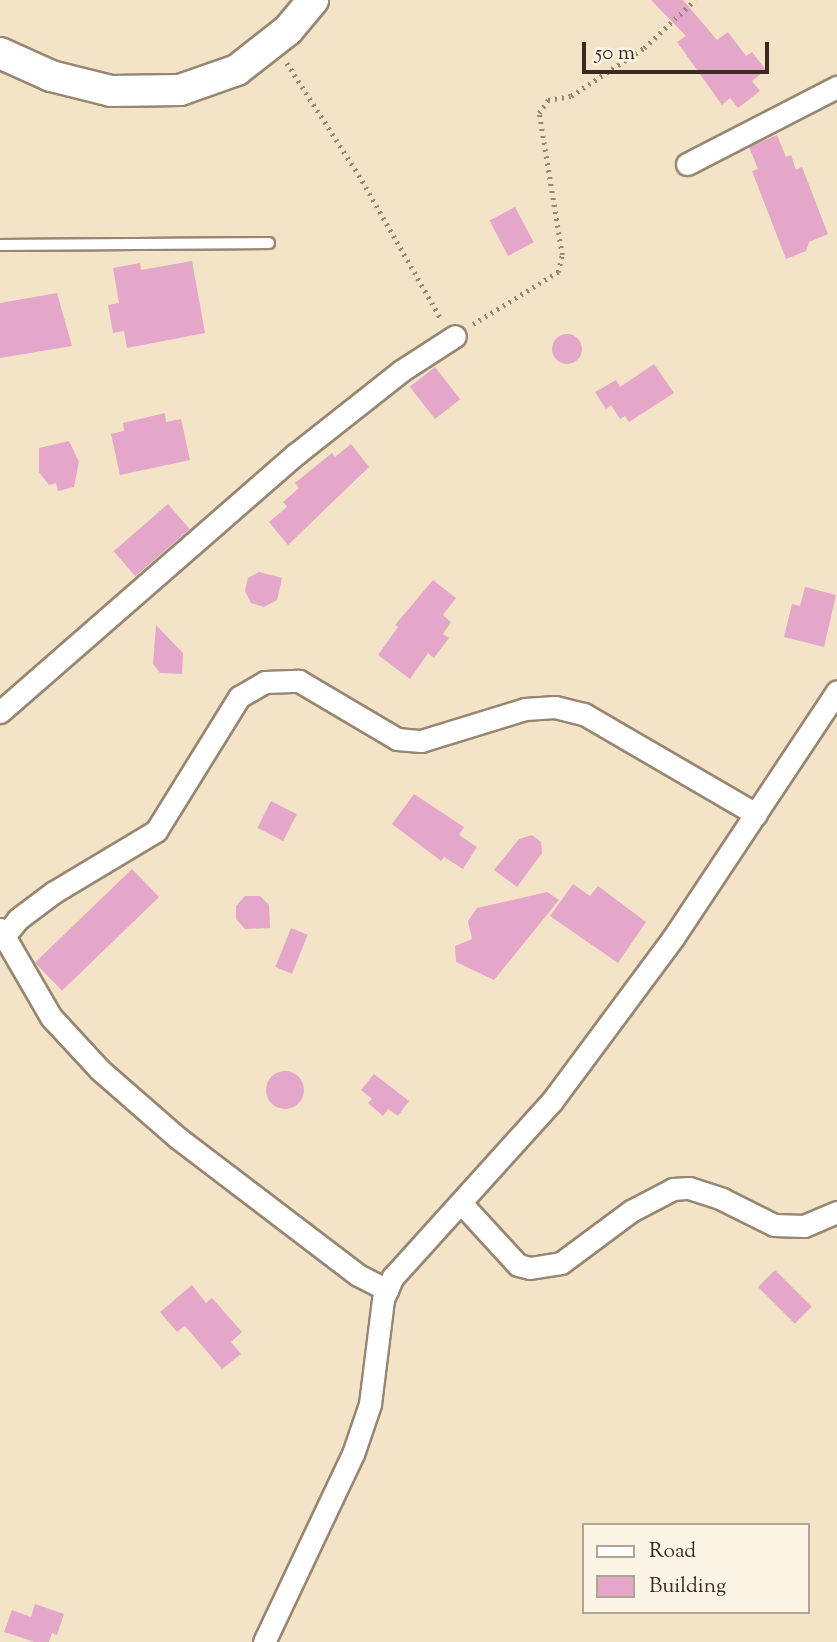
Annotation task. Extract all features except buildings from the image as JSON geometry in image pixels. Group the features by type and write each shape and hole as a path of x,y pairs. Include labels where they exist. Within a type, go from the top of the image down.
{"main road":[{"path":"0,53 51,76 111,91 144,93 211,82 237,70 274,41 313,0"}],"street":[{"path":"687,164 837,87"},
{"path":"0,712 296,454 401,371 455,336"},
{"path":"387,1290 358,1275 178,1138 100,1070 51,1017 27,981 3,931 54,892 156,831 239,697 265,682 299,681 397,739 421,741 525,709 555,707 584,714 756,814"},
{"path":"264,1642 353,1454 370,1404 387,1290 552,1101 673,938 837,691"},
{"path":"461,1203 518,1265 530,1268 561,1263 631,1211 673,1189 690,1188 722,1199 774,1225 804,1226 837,1212"}],"lane":[{"path":"0,245 269,243"}],"path":[{"path":"274,41 359,175 428,302 455,336 558,272 562,255 539,113 548,100 571,96 644,48 695,0"}]}
